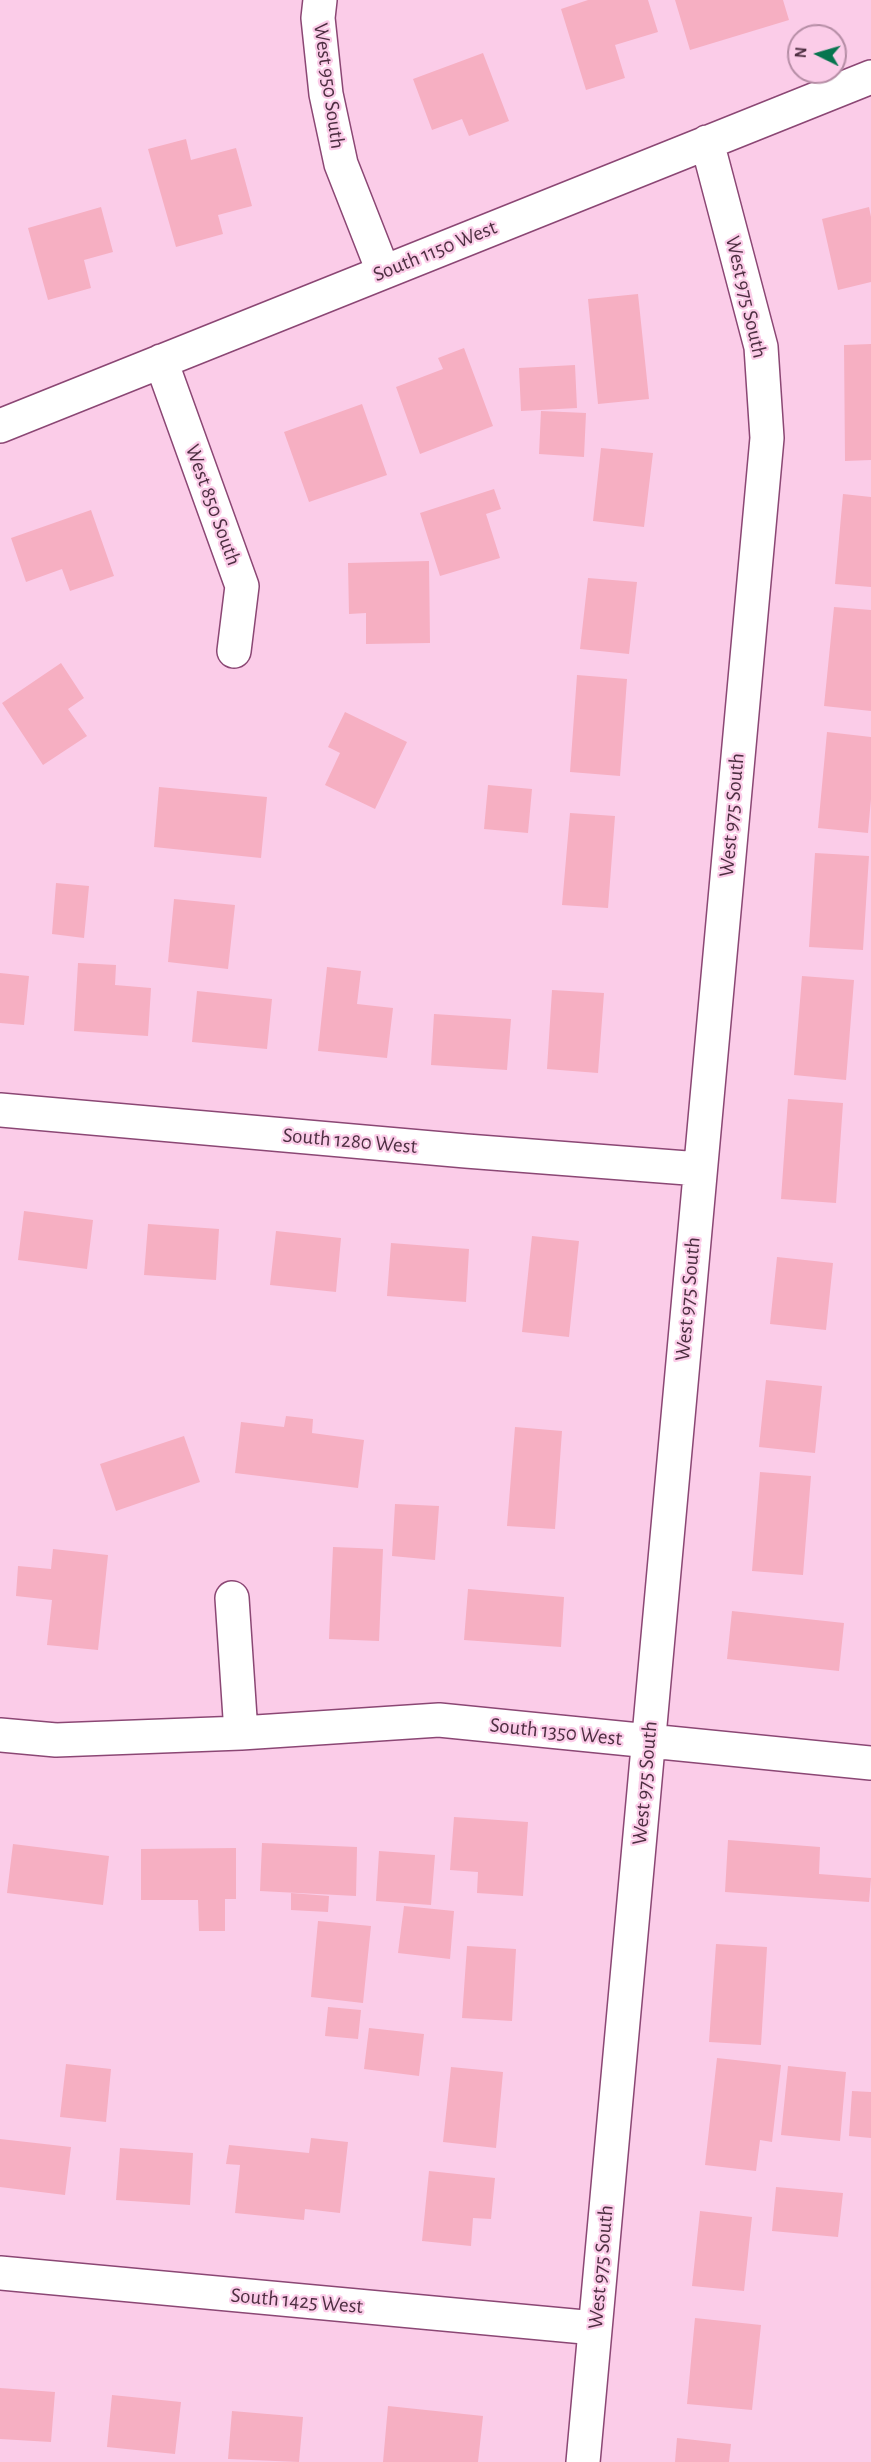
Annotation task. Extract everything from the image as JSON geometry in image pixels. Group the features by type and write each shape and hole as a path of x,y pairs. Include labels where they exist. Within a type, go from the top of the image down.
{"street":[{"name":"West 950 South","path":"320,0 318,18 326,94 341,164 383,271"},
{"name":"South 1150 West","path":"0,426 871,76"},
{"name":"West 975 South","path":"583,2462 766,438 761,346 707,142"},
{"name":"West 850 South","path":"161,361 242,586 234,651"},
{"name":"South 1280 West","path":"0,1110 700,1169"},
{"path":"232,1598 241,1733"},
{"name":"South 1350 West","path":"0,1735 56,1740 241,1733 439,1720 871,1763"},
{"name":"South 1425 West","path":"0,2273 595,2328"}],"building":[{"path":"588,0 648,0 658,32 615,45 625,78 586,90 561,9"},
{"path":"675,0 783,0 789,20 690,50"},
{"path":"483,53 509,121 469,136 462,119 432,130 413,79"},
{"path":"186,139 191,160 236,148 252,206 218,215 223,234 176,247 148,149"},
{"path":"101,207 113,252 84,260 91,288 48,300 28,228"},
{"path":"869,207 871,282 838,290 822,219"},
{"path":"638,294 649,399 598,404 588,299"},
{"path":"871,344 871,460 845,461 844,345"},
{"path":"464,348 493,426 420,454 396,387 443,369 438,358"},
{"path":"575,365 577,408 521,411 519,368"},
{"path":"362,404 387,475 309,502 284,432"},
{"path":"541,411 586,413 584,457 539,454"},
{"path":"601,448 653,453 644,527 593,521"},
{"path":"494,489 501,509 486,514 500,558 440,576 420,513"},
{"path":"843,494 871,497 871,587 835,584"},
{"path":"91,510 114,576 70,591 62,569 26,582 11,538"},
{"path":"429,561 430,643 366,644 366,613 349,614 348,563"},
{"path":"588,578 637,582 629,654 580,649"},
{"path":"834,607 871,610 871,711 824,706"},
{"path":"61,663 84,698 68,709 87,736 43,765 2,703"},
{"path":"577,675 627,679 620,776 570,772"},
{"path":"345,712 407,742 375,809 325,785 340,753 328,747"},
{"path":"827,732 871,737 871,799 868,833 818,828"},
{"path":"488,785 532,789 528,833 484,829"},
{"path":"159,787 267,797 261,858 154,847"},
{"path":"570,813 615,816 608,908 562,905"},
{"path":"815,853 869,856 863,950 809,947"},
{"path":"56,883 89,886 84,938 52,934"},
{"path":"174,899 235,905 228,969 168,962"},
{"path":"78,963 116,965 115,985 151,988 148,1036 74,1031"},
{"path":"327,967 361,971 357,1004 393,1008 387,1058 318,1051"},
{"path":"0,973 29,976 24,1025 0,1023"},
{"path":"802,976 854,980 846,1080 794,1075"},
{"path":"552,990 604,993 598,1073 547,1069"},
{"path":"197,991 272,999 267,1049 192,1042"},
{"path":"434,1014 511,1019 507,1070 431,1065"},
{"path":"788,1099 843,1103 836,1203 781,1199"},
{"path":"24,1211 93,1220 87,1269 18,1260"},
{"path":"148,1224 219,1229 216,1280 144,1275"},
{"path":"276,1231 341,1238 336,1292 270,1285"},
{"path":"532,1236 579,1241 569,1337 522,1332"},
{"path":"391,1243 469,1249 466,1302 387,1296"},
{"path":"777,1257 833,1263 826,1330 770,1324"},
{"path":"766,1380 822,1386 815,1453 759,1447"},
{"path":"286,1416 313,1419 312,1433 364,1440 358,1488 235,1473 241,1422 284,1427"},
{"path":"515,1427 562,1431 555,1529 507,1526"},
{"path":"184,1436 200,1482 116,1511 100,1464"},
{"path":"760,1472 811,1476 803,1575 752,1571"},
{"path":"395,1504 439,1506 435,1560 392,1556"},
{"path":"333,1547 383,1549 379,1641 329,1639"},
{"path":"53,1549 108,1555 98,1650 47,1645 52,1600 16,1596 18,1566 51,1569"},
{"path":"468,1589 564,1597 561,1647 464,1640"},
{"path":"732,1611 844,1623 839,1671 727,1659"},
{"path":"454,1817 528,1822 523,1896 477,1893 478,1872 450,1870"},
{"path":"728,1840 820,1847 819,1874 871,1878 869,1902 725,1892"},
{"path":"262,1843 357,1847 356,1896 260,1891"},
{"path":"13,1844 109,1856 103,1905 7,1893"},
{"path":"236,1848 236,1899 225,1899 225,1931 199,1931 198,1900 141,1900 141,1849"},
{"path":"379,1851 435,1855 431,1905 376,1901"},
{"path":"291,1893 329,1896 328,1912 291,1910"},
{"path":"404,1906 454,1911 450,1959 398,1953"},
{"path":"318,1921 371,1926 363,2003 311,1997"},
{"path":"716,1944 767,1947 761,2045 709,2042"},
{"path":"467,1946 516,1949 512,2021 462,2018"},
{"path":"328,2007 361,2010 358,2039 325,2036"},
{"path":"369,2028 424,2034 419,2076 364,2069"},
{"path":"717,2058 781,2065 772,2142 760,2140 756,2171 705,2165"},
{"path":"66,2064 111,2069 106,2122 60,2117"},
{"path":"788,2066 846,2072 840,2141 781,2135"},
{"path":"451,2067 503,2072 496,2148 443,2142"},
{"path":"852,2091 871,2092 871,2138 849,2136"},
{"path":"311,2138 348,2142 340,2213 305,2209 304,2220 235,2213 240,2165 226,2164 229,2145 309,2153"},
{"path":"0,2139 71,2147 65,2195 0,2187"},
{"path":"120,2148 193,2153 190,2205 116,2200"},
{"path":"429,2171 495,2178 491,2219 473,2218 471,2246 422,2241"},
{"path":"776,2187 843,2193 838,2237 772,2231"},
{"path":"700,2211 752,2217 744,2291 692,2286"},
{"path":"695,2318 761,2325 752,2410 687,2404"},
{"path":"0,2388 55,2392 51,2442 0,2439"},
{"path":"112,2395 181,2402 175,2454 107,2447"},
{"path":"388,2406 483,2416 478,2462 383,2462"},
{"path":"232,2411 303,2417 299,2462 228,2459"},
{"path":"677,2438 731,2444 729,2462 675,2462"}]}
